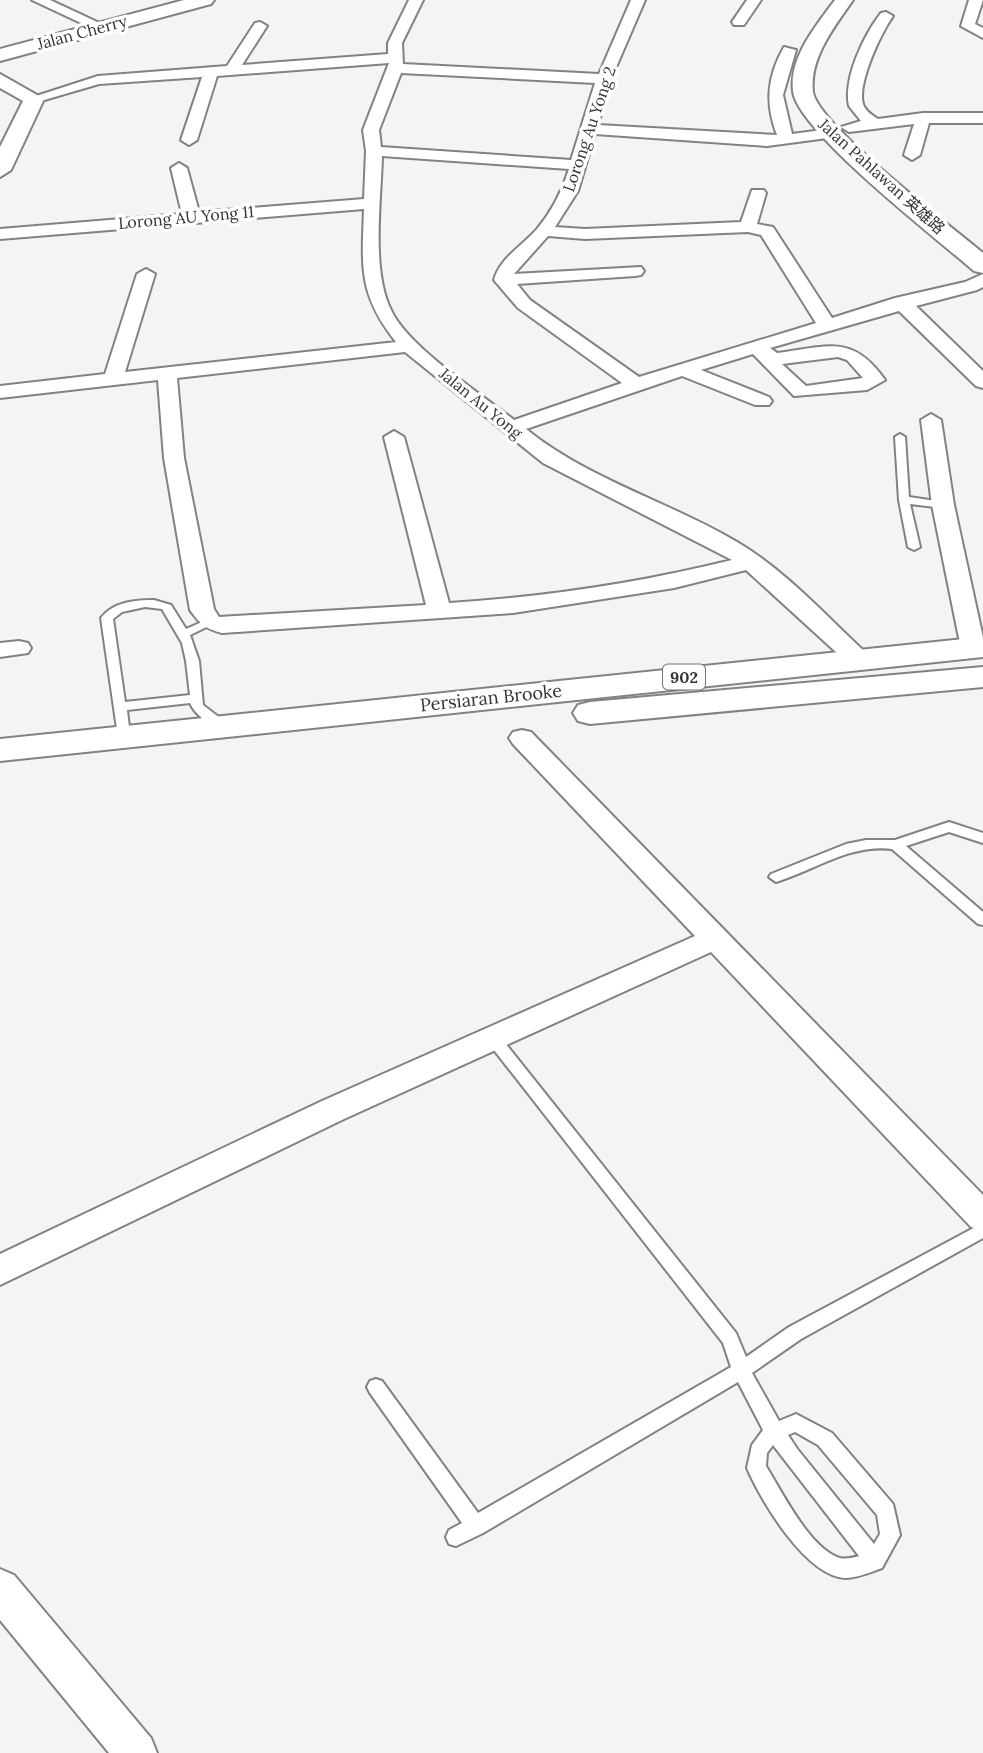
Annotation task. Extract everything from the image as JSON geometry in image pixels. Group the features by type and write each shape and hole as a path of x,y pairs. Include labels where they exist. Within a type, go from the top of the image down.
{"main road":[{"name":"Jalan Cherry","path":"0,55 205,0"},
{"name":"Jalan Pahlawan 英雄路","path":"842,0 811,52 803,93 810,110 983,241"},
{"path":"829,63 865,0"},
{"path":"0,80 34,99 6,146 0,170"},
{"name":"Jalan Pahlawan 英雄路","path":"834,106 840,131 983,266"},
{"name":"Persiaran Brooke","path":"0,776 334,727 857,658 980,657"},
{"name":"Persiaran Brooke","path":"391,720 980,657"},
{"name":"Persiaran Brooke","path":"0,750 122,722 224,728 334,727"}],"street":[{"path":"39,0 101,27"},
{"name":"Jalan Au Yong","path":"416,0 395,43 395,63 371,130 374,151 371,250 376,296 383,314 409,346 550,459 730,547 857,658"},
{"name":"Lorong Au Yong 2","path":"503,280 506,269 544,231 570,191 604,79 638,0"},
{"path":"739,22 754,0"},
{"path":"976,0 968,26 983,34"},
{"path":"874,123 856,108 854,99 870,45 886,16"},
{"path":"232,69 260,26"},
{"path":"787,140 773,102 789,50"},
{"path":"34,99 98,80 232,69 395,63 604,79"},
{"path":"189,141 211,71"},
{"path":"912,155 923,118"},
{"path":"591,128 720,139 787,140 874,123 923,118 983,118"},
{"path":"374,151 576,165"},
{"path":"179,168 191,216"},
{"path":"747,227 758,193"},
{"name":"Lorong AU Yong 11","path":"0,234 372,202"},
{"path":"544,231 585,234 747,227 771,233 826,324"},
{"path":"503,280 635,271"},
{"path":"113,379 146,274"},
{"path":"503,280 524,304 636,384"},
{"path":"513,427 636,384 826,324 901,302 979,284"},
{"path":"901,302 983,382"},
{"path":"0,391 409,346"},
{"path":"755,346 773,359"},
{"path":"683,370 762,401"},
{"path":"167,374 174,458 202,610 211,622 234,628 513,606 674,581 750,562"},
{"path":"931,420 943,505 980,657"},
{"path":"394,437 439,611"},
{"path":"523,738 983,1217"},
{"path":"0,1270 332,1110 716,938"},
{"path":"0,1589 136,1753"}],"lane":[{"path":"900,437 904,500 914,547"},
{"path":"904,500 943,505"},
{"path":"196,698 122,722 109,614 160,603 183,634 190,653 196,698 197,706 224,728"},
{"path":"183,634 211,622"},
{"path":"896,845 949,827 983,838"},
{"path":"776,877 858,846 886,842 896,845 983,920"},
{"path":"492,1038 730,1339 740,1371 772,1432 875,1561"},
{"path":"457,1537 740,1371 795,1333 983,1230"},
{"path":"376,1387 476,1526"},
{"path":"796,1423 811,1429 825,1439 886,1511 890,1535 875,1561 841,1569 822,1561 802,1538 756,1468 755,1455 772,1432 796,1423"}]}
